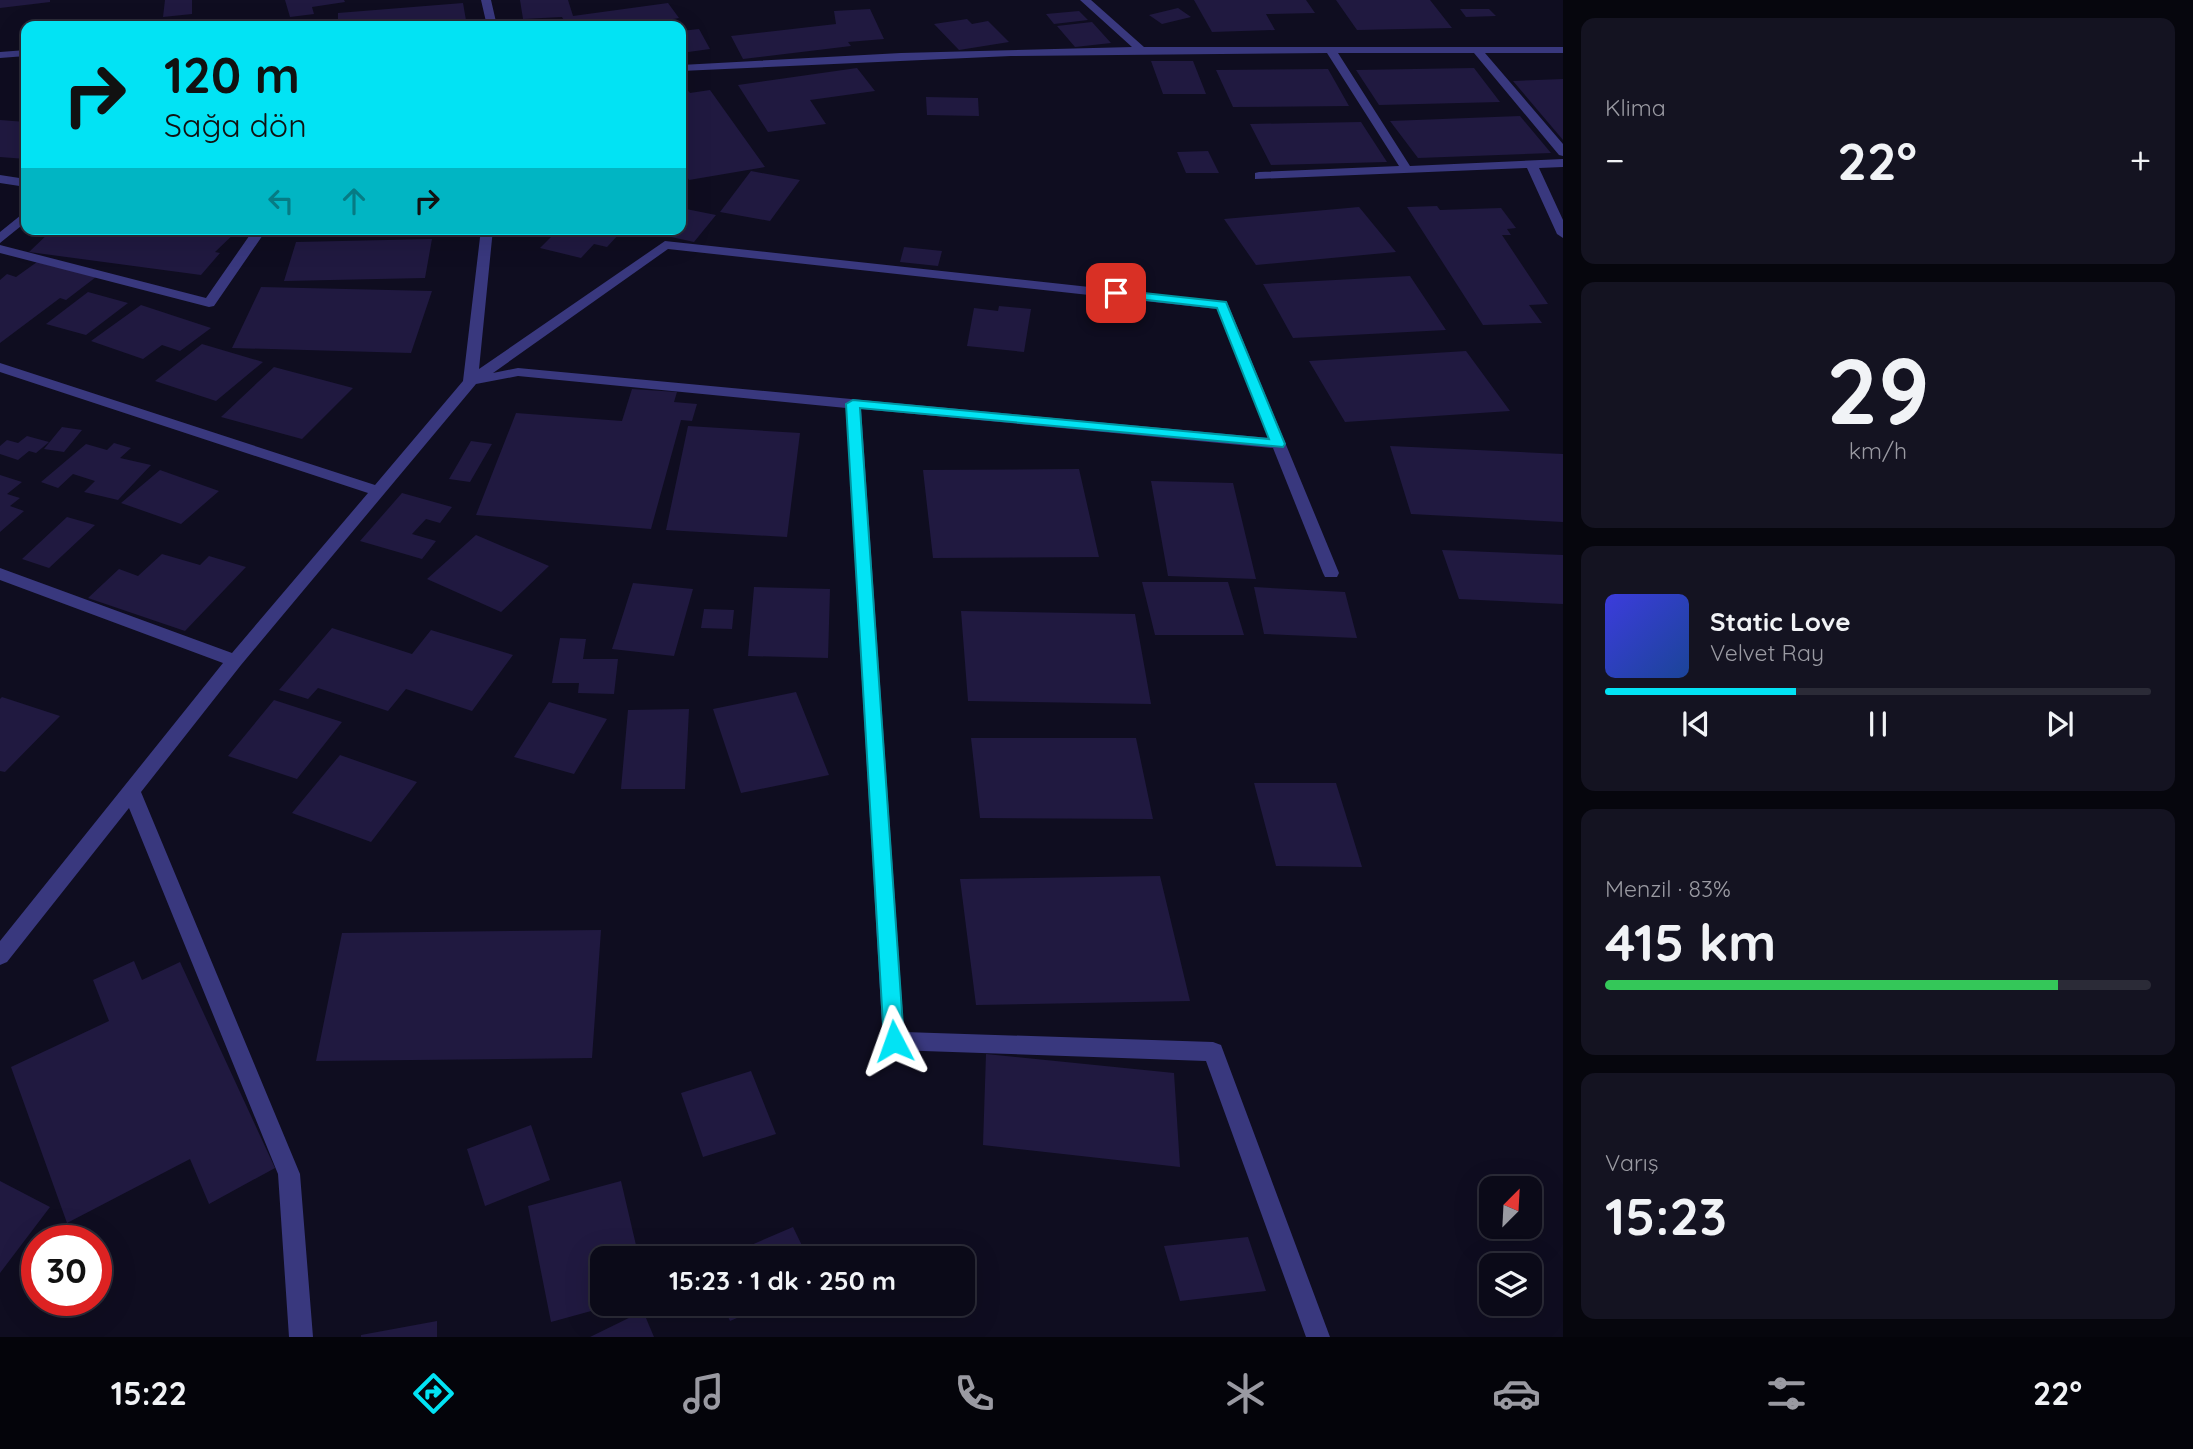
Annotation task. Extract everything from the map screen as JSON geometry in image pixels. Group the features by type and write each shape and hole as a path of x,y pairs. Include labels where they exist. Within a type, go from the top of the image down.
{"street":[{"path":"486,0 491,21"},
{"path":"1085,0 1141,50"},
{"path":"686,68 829,58 1141,50 1563,50"},
{"path":"1330,50 1407,170"},
{"path":"1477,50 1563,152"},
{"path":"0,55 21,53"},
{"path":"1259,176 1563,163"},
{"path":"1532,165 1563,234"},
{"path":"0,179 21,182"},
{"path":"0,239 21,220"},
{"path":"0,249 209,303 257,235"},
{"path":"470,382 487,235"},
{"path":"0,956 234,661 470,382 665,245 1222,305 1331,573"},
{"path":"0,367 377,491"},
{"path":"470,382 518,372 1278,444"},
{"path":"853,404 894,1041 1213,1052 1318,1337"},
{"path":"0,574 234,661"},
{"path":"131,791 289,1174 301,1337"}],"building":[{"path":"0,0 50,0 50,2 0,8"},
{"path":"165,0 192,0 192,14 163,17"},
{"path":"285,0 345,2 312,7 314,14 290,17"},
{"path":"520,0 568,0 573,16 668,3 679,18 662,21 564,21 562,17 523,19"},
{"path":"1194,0 1306,0 1315,13 1266,14 1275,30 1212,32"},
{"path":"1336,0 1430,0 1452,28 1357,30"},
{"path":"463,3 466,21 338,21 338,13"},
{"path":"1178,8 1191,17 1162,24 1149,15"},
{"path":"870,9 884,39 848,42 851,46 743,59 731,36 836,24 834,11"},
{"path":"1460,9 1489,9 1496,16 1466,17"},
{"path":"1079,11 1088,20 1054,24 1046,14"},
{"path":"967,19 972,24 988,21 1009,42 959,50 934,24"},
{"path":"1092,22 1111,43 1075,47 1057,26"},
{"path":"699,29 710,49 686,52 686,30"},
{"path":"1151,61 1193,61 1206,94 1163,94"},
{"path":"857,68 875,91 810,100 826,124 768,132 738,85"},
{"path":"1474,68 1500,102 1379,105 1356,70"},
{"path":"1328,69 1349,106 1233,107 1216,70"},
{"path":"1563,79 1563,140 1513,81"},
{"path":"686,88 690,93 710,90 765,167 689,180 686,175"},
{"path":"926,97 978,98 979,116 927,115"},
{"path":"1520,116 1551,153 1418,158 1390,121"},
{"path":"0,120 21,122 21,159 0,157"},
{"path":"1361,122 1387,162 1271,165 1250,124"},
{"path":"1208,151 1219,173 1186,173 1177,152"},
{"path":"751,171 800,180 770,221 720,212"},
{"path":"1437,206 1440,210 1501,208 1516,228 1507,229 1511,235 1502,235 1548,304 1529,305 1542,323 1483,325 1407,207"},
{"path":"1359,207 1396,252 1256,265 1224,219"},
{"path":"686,209 716,215 694,242 662,235 686,235"},
{"path":"47,235 233,235 215,252 220,253 201,275 29,252"},
{"path":"553,235 618,235 607,247 594,244 581,258 540,248"},
{"path":"432,239 425,278 284,281 296,242"},
{"path":"904,247 942,251 938,266 900,262"},
{"path":"37,262 96,277 66,300 60,298 0,343 0,280 7,274 16,277"},
{"path":"1410,276 1446,330 1293,338 1263,284"},
{"path":"261,287 432,291 411,353 232,348"},
{"path":"88,292 128,303 86,335 46,324"},
{"path":"141,305 211,328 180,351 162,345 143,359 91,341"},
{"path":"999,306 1031,309 1024,352 967,346 974,308 998,311"},
{"path":"202,344 263,362 216,401 155,381"},
{"path":"1466,351 1510,411 1345,422 1309,361"},
{"path":"274,367 353,388 302,439 221,417"},
{"path":"632,389 677,392 674,402 697,404 692,421 681,420 651,529 476,515 516,413 622,421"},
{"path":"688,426 800,433 787,537 666,530"},
{"path":"62,427 82,430 64,452 44,449"},
{"path":"27,436 49,442 36,453 29,451 18,460 0,454 0,446 7,440 18,443"},
{"path":"471,441 492,444 470,482 449,479"},
{"path":"114,443 131,448 120,458 151,465 118,500 84,492 95,481 73,474 58,488 41,482 86,444 107,450"},
{"path":"1390,446 1563,454 1563,522 1411,514"},
{"path":"1079,469 1099,557 933,558 923,470"},
{"path":"160,470 219,491 181,524 121,503"},
{"path":"0,475 22,482 7,494 20,498 10,506 24,511 0,532"},
{"path":"1151,481 1233,483 1256,579 1168,576"},
{"path":"402,493 452,507 440,523 426,519 412,534 436,541 422,559 360,541"},
{"path":"67,517 95,525 49,568 22,559"},
{"path":"476,535 549,566 501,612 427,579"},
{"path":"1442,550 1563,555 1563,604 1459,599"},
{"path":"162,554 200,565 209,556 246,567 185,631 88,598 119,569 138,576"},
{"path":"1142,582 1228,582 1244,635 1155,635"},
{"path":"633,583 693,589 674,656 612,649"},
{"path":"754,587 830,589 828,658 748,656"},
{"path":"1254,587 1345,592 1357,638 1264,634"},
{"path":"704,609 734,610 732,629 701,628"},
{"path":"961,611 1135,614 1151,704 968,701"},
{"path":"332,628 412,654 431,630 513,655 472,711 406,689 388,711 318,688 308,699 279,690"},
{"path":"560,638 586,639 583,659 618,659 614,694 578,693 579,683 552,683"},
{"path":"796,692 829,775 741,793 713,709"},
{"path":"2,697 60,716 5,772 0,771"},
{"path":"274,700 342,722 297,779 228,756"},
{"path":"549,702 607,719 574,774 514,757"},
{"path":"689,709 685,789 621,789 628,710"},
{"path":"971,738 1136,738 1153,819 980,818"},
{"path":"340,755 417,782 371,842 292,813"},
{"path":"1254,783 1336,783 1362,867 1276,866"},
{"path":"1160,876 1190,1001 976,1005 960,879"},
{"path":"601,930 592,1058 316,1061 342,933"},
{"path":"134,961 142,980 180,962 275,1168 209,1204 190,1159 67,1223 11,1067 109,1021 93,980"},
{"path":"986,1054 1174,1073 1180,1167 983,1145"},
{"path":"751,1071 776,1134 703,1157 681,1093"},
{"path":"531,1125 550,1180 485,1206 467,1149"},
{"path":"0,1181 50,1207 36,1225 21,1225 21,1245 0,1273"},
{"path":"621,1181 636,1246 590,1246 590,1311 551,1322 528,1206"},
{"path":"793,1227 802,1246 749,1246"},
{"path":"1248,1237 1266,1291 1180,1301 1164,1246"},
{"path":"633,1316 645,1316 654,1337 590,1337"},
{"path":"728,1316 741,1316 730,1321"},
{"path":"437,1321 437,1337 361,1337 361,1335"}],"route":[{"path":"894,1041 853,404 1278,444 1222,305 1116,293"}]}
